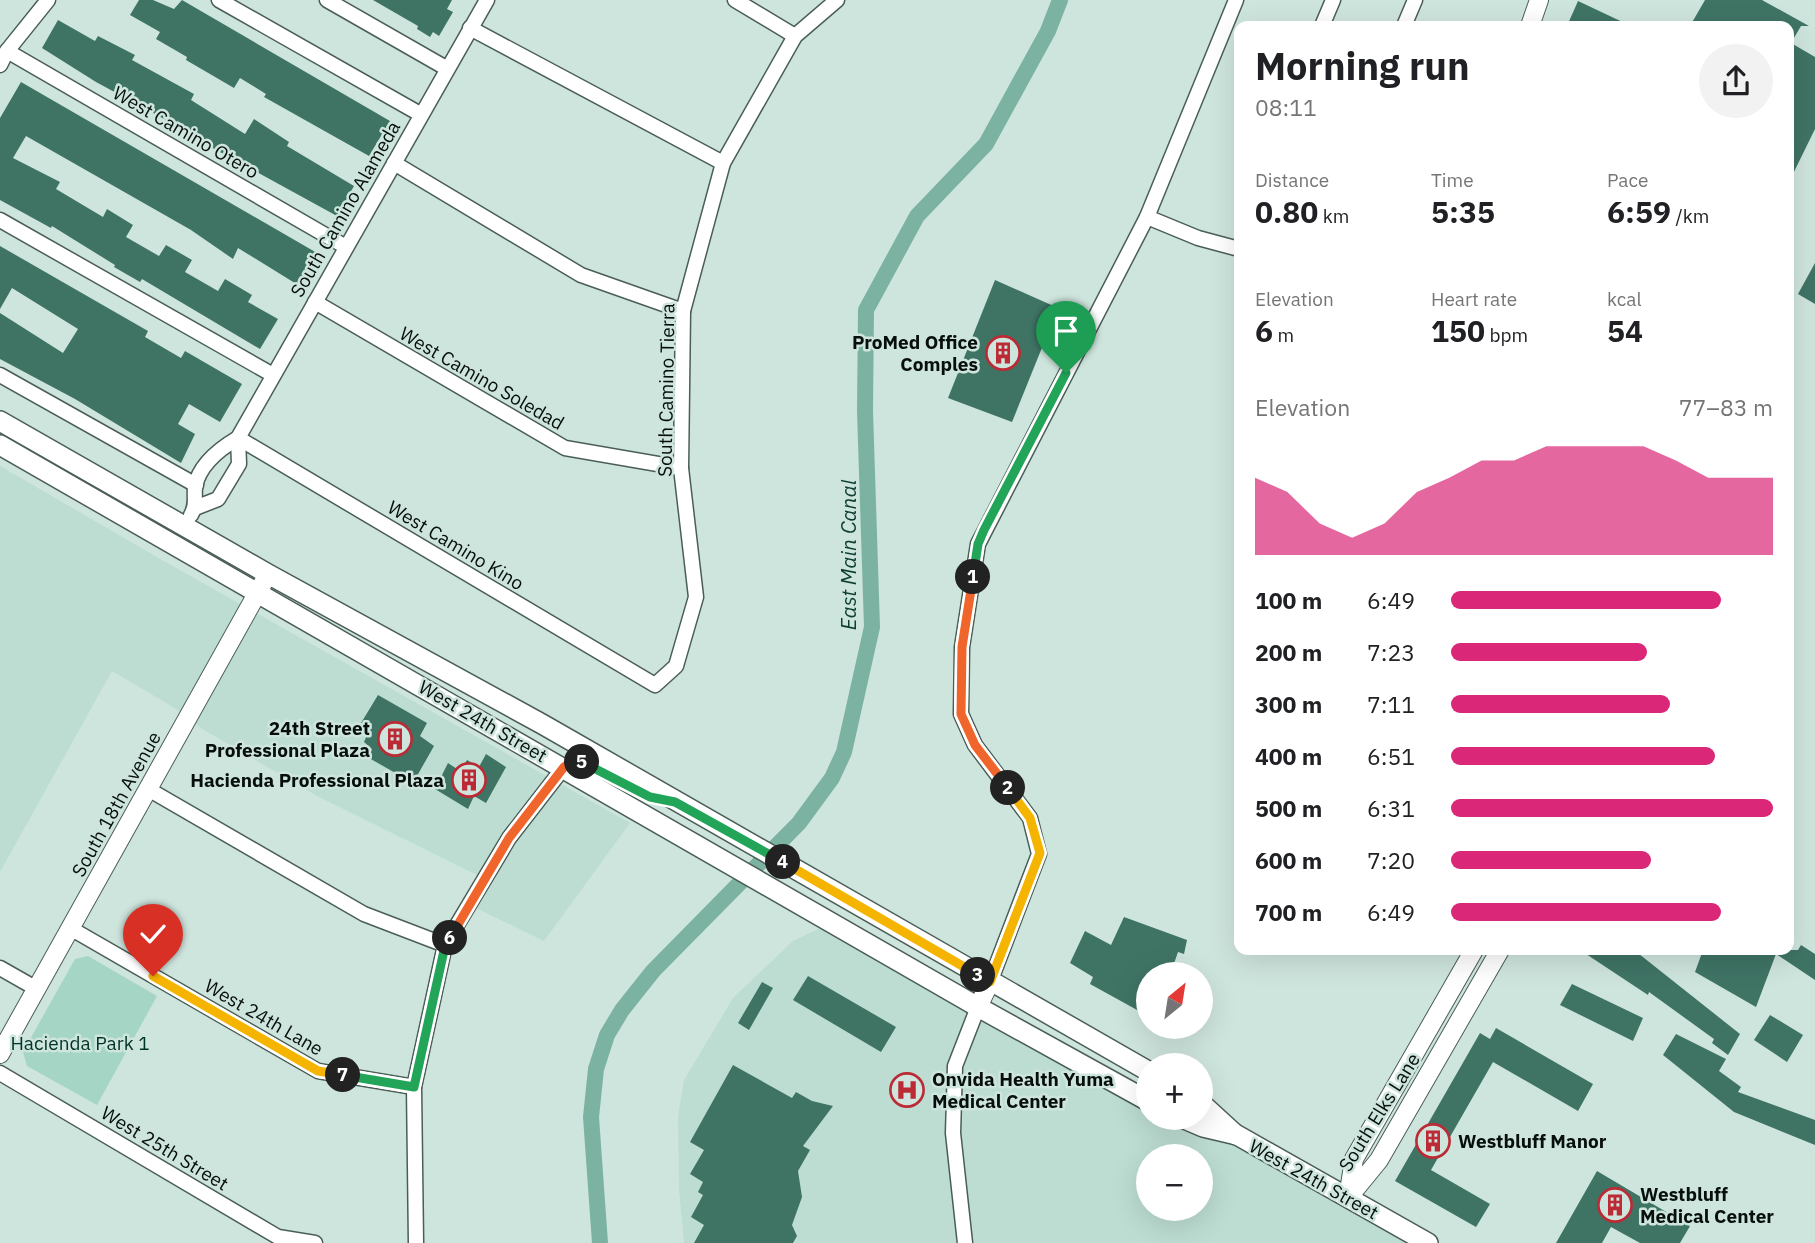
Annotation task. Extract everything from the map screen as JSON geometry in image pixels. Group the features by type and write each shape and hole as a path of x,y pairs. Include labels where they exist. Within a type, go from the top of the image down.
{"main road":[{"name":"West 24th Street","path":"0,421 190,516 268,574 542,724 1136,1064"},
{"name":"West 24th Street","path":"0,444 978,1007 1136,1094"},
{"path":"564,767 575,760 586,762 650,797 675,802"},
{"name":"West 24th Street","path":"1213,1114 1237,1135 1428,1243"},
{"name":"West 24th Street","path":"1213,1130 1237,1135"}],"street":[{"path":"0,65 48,0"},
{"path":"219,0 421,114"},
{"path":"327,0 446,68"},
{"name":"South Camino Alameda","path":"174,544 190,516 218,499 239,464 238,438 486,0"},
{"path":"735,0 795,36"},
{"name":"South Camino Tierra","path":"655,685 676,666 696,597 681,468 683,311 723,163 795,36 837,0"},
{"path":"965,1243 953,1133 955,1066 1040,853 1030,818 975,745 961,714 962,647 978,544 1146,217 1236,0"},
{"path":"1324,21 1333,0"},
{"path":"1407,21 1415,0"},
{"path":"1532,21 1539,0"},
{"path":"470,28 723,163"},
{"name":"West Camino Otero","path":"8,51 346,247"},
{"path":"394,163 581,275 683,311"},
{"path":"1146,217 1198,238 1234,247"},
{"path":"0,220 273,374"},
{"name":"West Camino Soledad","path":"314,302 565,448 681,468"},
{"path":"0,374 195,485 190,516"},
{"name":"South Camino Alameda","path":"195,485 217,450 238,438"},
{"name":"West Camino Kino","path":"238,438 655,685"},
{"name":"South 18th Avenue","path":"0,1055 268,574"},
{"path":"416,1243 414,1087 445,946 509,838 564,767"},
{"path":"148,789 364,914 445,946"},
{"name":"West 24th Lane","path":"71,928 318,1071 414,1087"},
{"name":"South Elks Lane","path":"1348,1198 1354,1159 1471,955"},
{"name":"South Elks Lane","path":"1348,1198 1379,1160 1497,955"},
{"path":"0,968 37,989"},
{"name":"West 25th Street","path":"0,1073 278,1237 315,1243"}],"shaded area":[{"path":"0,466 630,823 544,941 470,905 485,879 317,796 204,730 173,707 112,671 0,872"},
{"name":"Onvida Health Yuma Medical Center","path":"832,922 1136,1092 1136,1130 1209,1130 1427,1243 684,1243 679,1190 678,1117 684,1080 733,998 793,941"}],"green space":[{"name":"Hacienda Park 1","path":"88,956 157,996 97,1105 27,1066 23,1052 75,959"}],"building":[{"path":"139,0 153,0 174,9 182,0 390,121 369,156 264,97 266,94 240,78 234,88 186,60 187,57 156,39 160,32 130,15"},
{"path":"373,0 452,0 447,9 453,12 439,36 433,32 430,37 417,29 418,26"},
{"path":"1705,0 1762,0 1809,26 1801,26 1794,38 1794,21 1693,21"},
{"path":"1578,1 1620,21 1569,21"},
{"path":"58,20 95,41 98,36 135,55 132,60 194,94 191,100 245,134 254,119 289,142 287,146 354,186 337,216 178,129 179,127 96,82 42,48"},
{"path":"1794,45 1815,57 1815,129 1794,172"},
{"path":"21,82 317,253 298,285 238,248 233,259 191,230 26,136 13,158 60,182 56,189 103,217 107,209 133,225 126,237 159,256 166,245 192,260 185,272 218,291 225,279 252,295 248,302 278,319 260,349 142,279 140,282 114,267 115,265 52,226 51,228 0,200 0,118"},
{"path":"0,246 148,331 145,337 181,358 185,351 242,384 220,422 189,404 178,424 195,434 181,463 75,399 0,359 0,313 63,353 78,329 12,288 0,309"},
{"path":"1815,263 1815,304 1798,294"},
{"name":"ProMed Office Comples","path":"995,280 1058,308 1012,422 948,398"},
{"name":"24th Street Professional Plaza","path":"378,695 427,723 420,736 434,746 413,783 369,758 372,749 364,742 367,735 358,728"},
{"name":"Hacienda Professional Plaza","path":"486,754 506,767 486,803 474,796 468,809 435,789 448,763 460,771 467,760 479,767"},
{"path":"1124,917 1187,940 1184,954 1178,952 1175,962 1136,962 1136,1009 1090,984 1093,977 1070,963 1085,931 1111,945"},
{"path":"1801,945 1815,954 1815,980 1778,955 1794,955 1794,950 1798,950"},
{"path":"1588,955 1640,955 1740,1034 1728,1055 1712,1043 1714,1039 1649,992 1648,995"},
{"path":"1701,955 1776,955 1756,1007 1695,972"},
{"path":"808,976 896,1027 881,1052 793,1000"},
{"path":"762,982 773,988 749,1030 738,1023"},
{"path":"1572,984 1643,1018 1633,1041 1560,1005"},
{"path":"1770,1015 1803,1035 1787,1062 1754,1040"},
{"name":"Westbluff Manor","path":"1496,1028 1593,1084 1578,1111 1493,1062 1431,1170 1490,1204 1476,1227 1395,1181 1480,1033 1490,1039"},
{"path":"1676,1034 1726,1059 1719,1071 1741,1087 1738,1092 1815,1120 1815,1145 1734,1112 1663,1055"},
{"path":"733,1065 792,1098 796,1092 812,1101 833,1106 803,1146 810,1150 798,1171 802,1197 792,1225 797,1236 793,1243 694,1243 704,1225 691,1217 703,1195 698,1192 703,1182 690,1174 704,1150 690,1142"},
{"path":"1597,1171 1690,1226 1680,1243 1640,1243 1611,1227 1602,1243 1556,1243"}],"waterway":[{"name":"East Main Canal","path":"600,1243 591,1117 596,1069 607,1035 622,1010 653,971 799,823 832,778 844,752 872,627 865,411 866,310 917,216 986,144 1048,31 1060,0"}],"place":[{"name":"ProMed Office Comples","path":"1003,353"},
{"name":"24th Street Professional Plaza","path":"395,739"},
{"name":"Hacienda Professional Plaza","path":"469,780"},
{"name":"Onvida Health Yuma Medical Center","path":"907,1090"},
{"name":"Westbluff Manor","path":"1433,1141"},
{"name":"Westbluff Medical Center","path":"1615,1205"}],"route":[{"path":"153,976 318,1071 414,1087 445,946 509,838 564,767 575,760 586,762 650,797 675,802 990,982 1040,853 1030,818 975,745 961,714 962,647 978,544 1066,373"}]}
